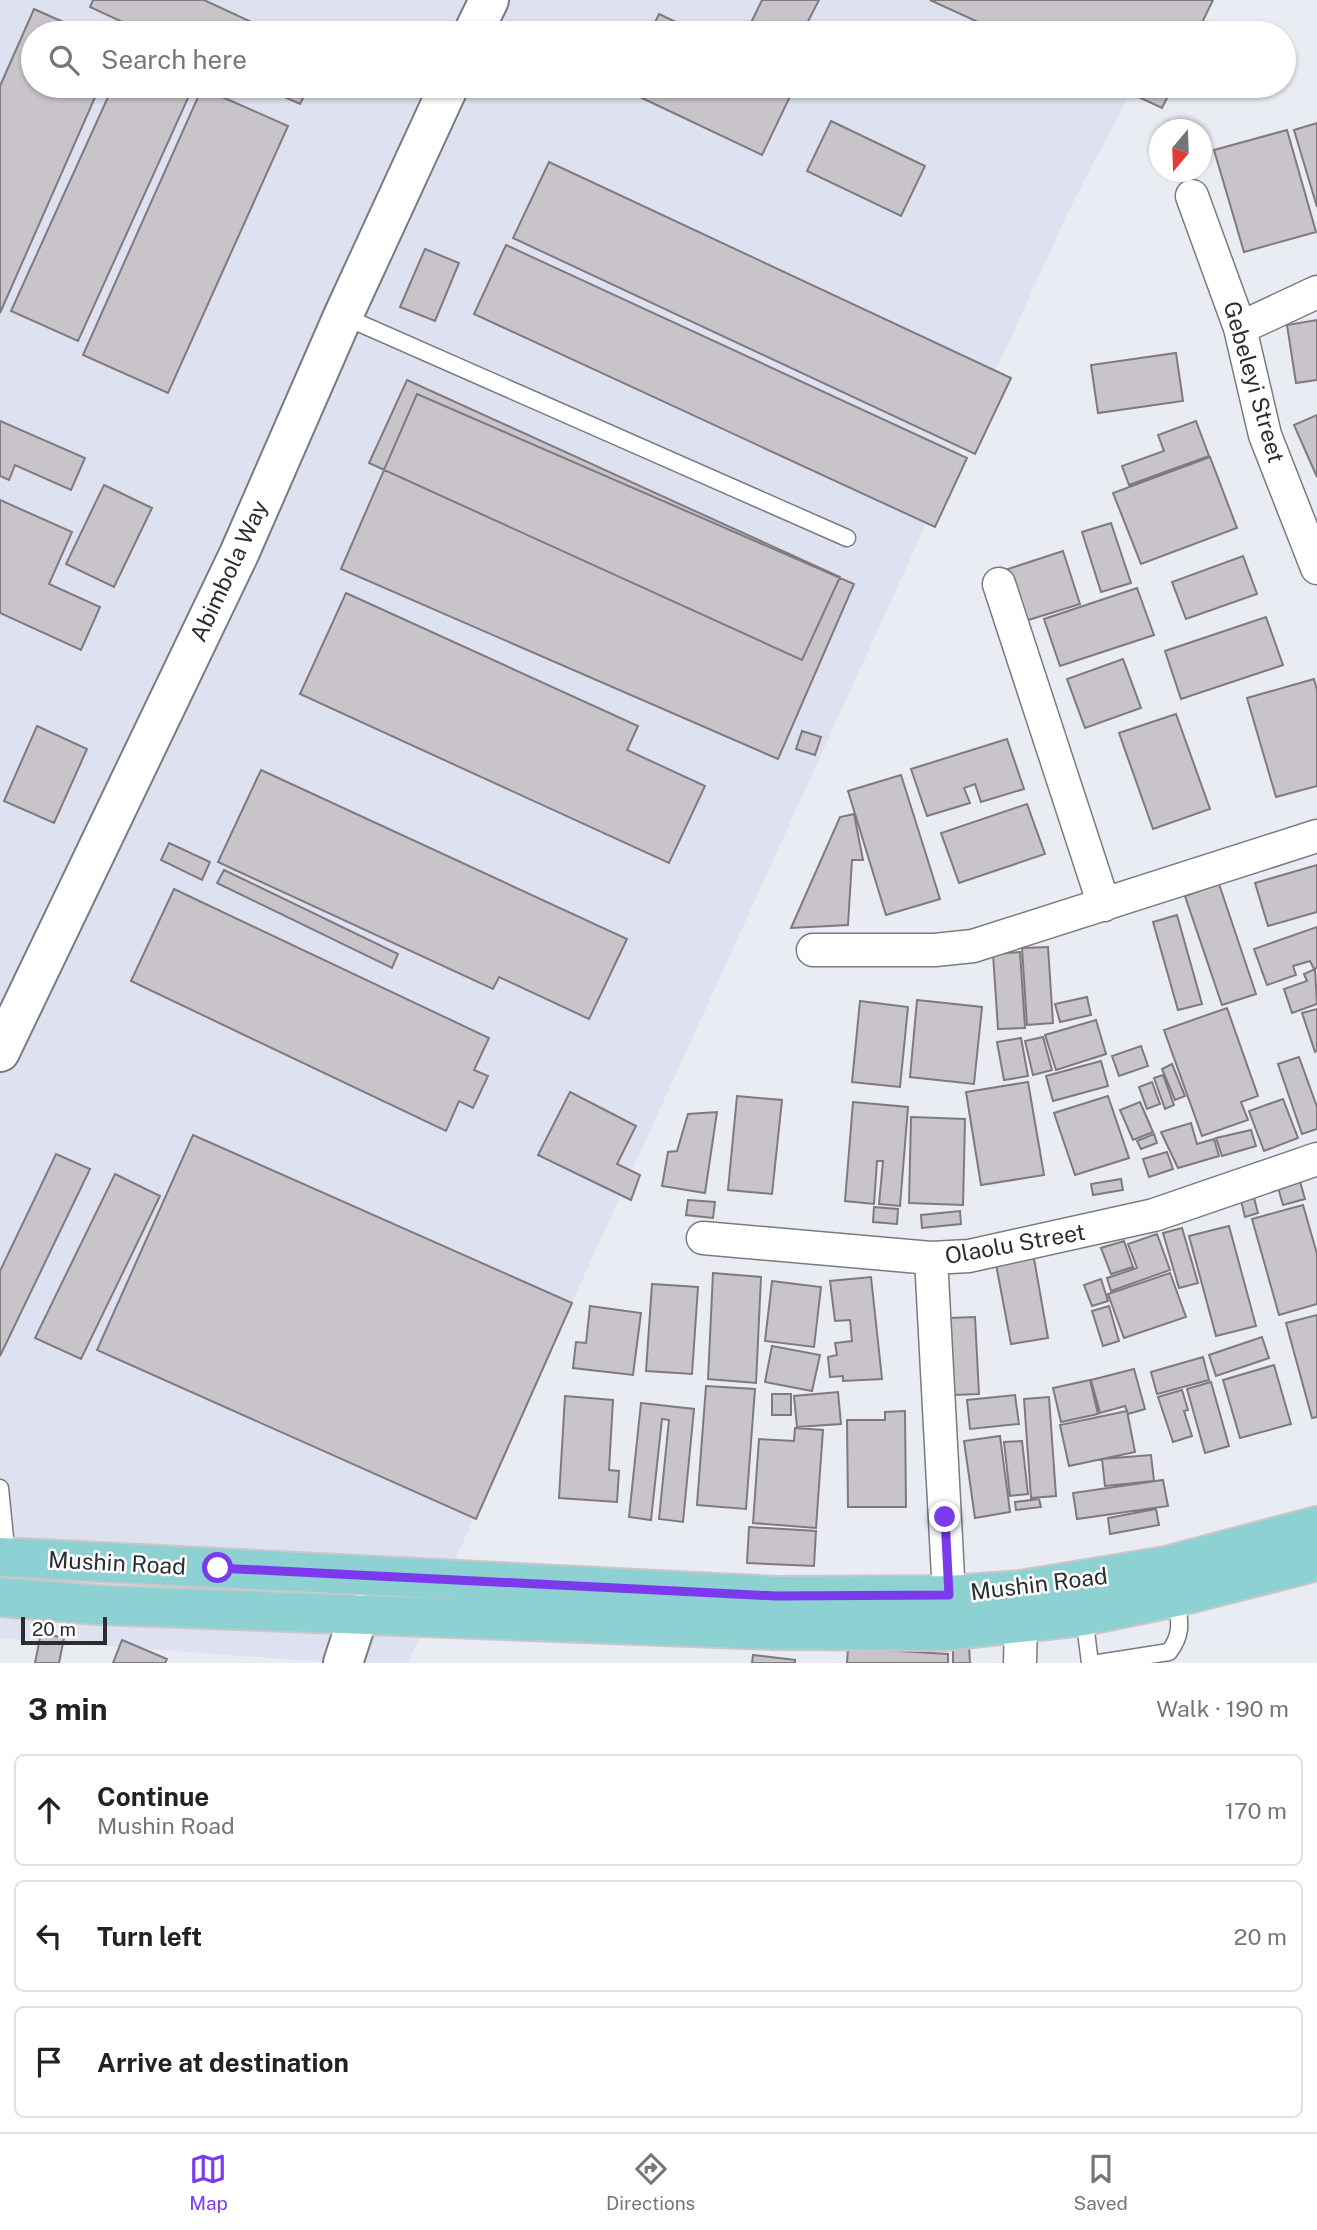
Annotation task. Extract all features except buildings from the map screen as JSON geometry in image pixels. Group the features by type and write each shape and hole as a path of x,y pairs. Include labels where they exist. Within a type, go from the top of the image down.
{"main road":[{"name":"Mushin Road","path":"3,1557 775,1596 949,1595 1021,1590 1166,1566 1317,1526"},
{"name":"Mushin Road","path":"0,1597 98,1605 773,1630 944,1630 1084,1616 1176,1597 1317,1561"}],"street":[{"name":"Abimbola Way","path":"0,1052 239,554 343,316 443,98"},
{"name":"Gebeleyi Street","path":"1192,196 1240,328 1265,435 1317,568"},
{"path":"1240,328 1317,292"},
{"path":"999,584 1104,905"},
{"path":"813,950 935,950 973,946 1317,836"},
{"name":"Olaolu Street","path":"703,1238 931,1258 969,1256 1154,1216 1317,1159"},
{"path":"931,1258 949,1595"},
{"path":"343,1663 359,1614"},
{"path":"1020,1663 1021,1622"}],"lane":[{"path":"343,316 847,538"},
{"path":"0,1488 3,1557"},
{"path":"1099,1663 1169,1651 1178,1640 1180,1626 1176,1597"},
{"path":"1084,1616 1090,1663"}],"shaded area":[{"path":"0,0 1178,0 1167,21 21,21 21,98 1128,98 1069,210 408,1663 339,1663 0,1638"}],"route":[{"path":"218,1568 775,1596 949,1595 945,1517"}]}
